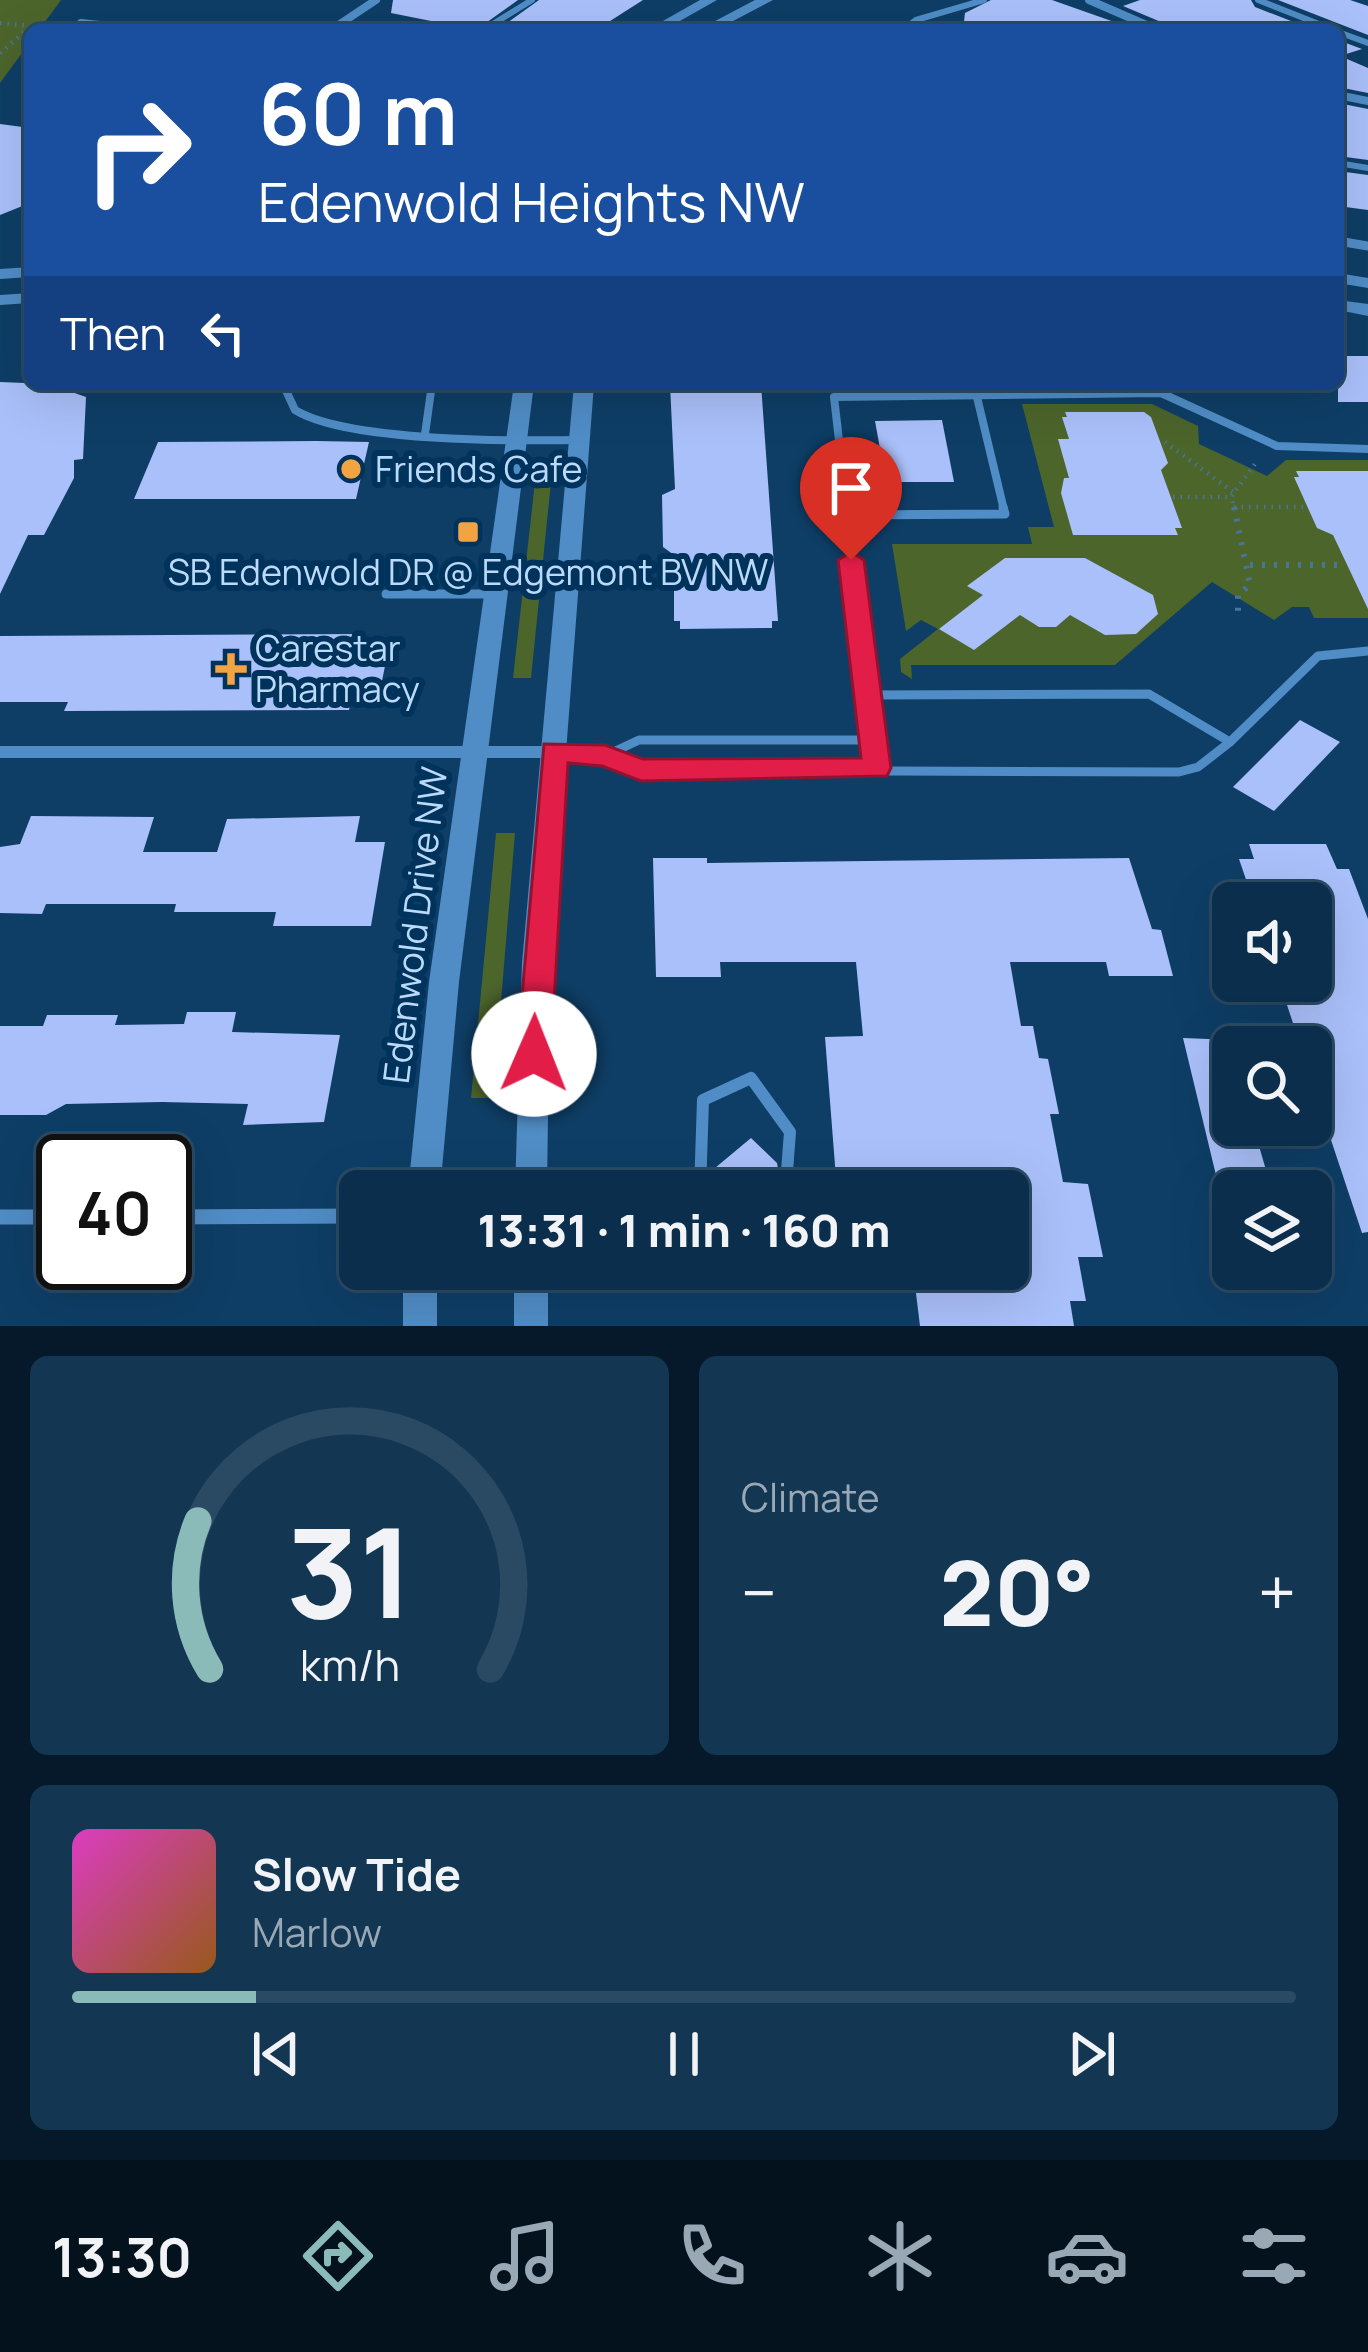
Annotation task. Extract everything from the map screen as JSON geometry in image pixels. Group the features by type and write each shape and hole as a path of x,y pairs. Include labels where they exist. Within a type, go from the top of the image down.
{"street":[{"path":"340,24 376,0"},
{"path":"665,24 710,0"},
{"path":"717,24 766,0"},
{"path":"1090,0 1143,24"},
{"path":"81,23 90,24"},
{"name":"Edenwold Drive NW","path":"426,1170 523,390"},
{"path":"531,1170 536,963 584,390"},
{"path":"0,752 554,752"},
{"path":"192,1217 339,1216"},
{"path":"0,1217 36,1217"},
{"path":"420,1326 421,1290"},
{"path":"530,1326 531,1290"}],"lane":[{"path":"493,24 532,0"},
{"path":"911,24 984,0"},
{"path":"1258,0 1318,24"},
{"path":"285,390 286,401 306,418 425,434 580,440"},
{"path":"425,434 432,390"},
{"path":"877,768 834,397 1161,393 1277,446 1368,448"},
{"path":"846,515 1005,514 976,394"},
{"path":"386,594 495,594"},
{"path":"554,752 605,756 641,770 1179,772 1198,767 1230,742 1318,656 1368,651"},
{"path":"866,695 1149,694 1230,742"},
{"path":"605,756 639,740 872,740"},
{"path":"701,1170 703,1100 751,1078 791,1128 792,1160 787,1170"}],"path":[{"path":"0,53 24,32"},
{"path":"1165,442 1181,448 1232,499 1250,566 1250,585 1238,595 1238,614"},
{"path":"1232,499 1250,467 1277,446"},
{"path":"1173,497 1305,506"},
{"path":"1250,566 1346,566"}],"green space":[{"path":"0,0 61,0 43,24 24,24 24,50 0,83"},
{"path":"1022,404 1152,404 1198,426 1199,444 1267,476 1286,460 1368,460 1368,618 1314,618 1309,607 1292,607 1274,620 1212,582 1115,665 911,665 912,679 901,672 900,659 938,629 921,620 906,631 892,544 1032,544 1028,527 1054,527"},
{"path":"535,482 551,482 531,678 513,678"},
{"path":"496,833 515,833 493,1098 471,1098"}],"building":[{"path":"393,0 518,0 484,24 446,24 391,13"},
{"path":"539,0 643,0 605,24 505,24"},
{"path":"991,0 1052,0 1120,24 964,24 965,13"},
{"path":"1140,0 1251,0 1255,7 1299,24 1162,24 1123,6"},
{"path":"1278,0 1350,0 1368,6 1368,35"},
{"path":"1344,42 1362,49 1344,55"},
{"path":"1344,58 1368,68 1368,93 1344,88"},
{"path":"1344,104 1368,109 1368,160 1344,157"},
{"path":"0,124 24,127 24,205 0,215"},
{"path":"1344,172 1368,175 1368,210 1344,207"},
{"path":"1344,356 1368,356 1368,402 1338,402 1338,390 1344,390"},
{"path":"0,382 24,383 24,390 66,390 86,397 83,459 74,460 74,478 44,535 28,535 0,594"},
{"path":"670,390 761,390 778,621 772,621 772,628 680,629 680,621 674,621 674,555 663,547 662,495 675,489"},
{"path":"1065,412 1144,412 1151,417 1168,463 1161,470 1182,528 1175,528 1178,535 1073,535 1061,493 1064,478 1069,478 1058,439 1069,439 1062,417 1067,417"},
{"path":"942,420 954,482 886,482 875,421"},
{"path":"158,442 369,442 356,499 134,499"},
{"path":"1296,471 1368,471 1368,609 1333,535 1317,528 1294,477 1299,477"},
{"path":"1005,558 1085,558 1153,595 1158,614 1136,634 1105,635 1070,615 1056,627 1039,627 1020,615 974,650 939,629 983,595 967,586"},
{"path":"365,634 363,642 375,642 373,651 388,651 380,691 366,691 364,700 351,700 349,710 64,711 68,702 0,702 0,636"},
{"path":"1300,720 1340,742 1274,811 1233,787"},
{"path":"31,816 154,817 143,852 217,852 227,819 360,816 355,842 385,842 371,926 273,926 276,912 174,912 176,904 46,904 42,914 0,913 0,847 20,844"},
{"path":"1249,844 1326,844 1337,869 1349,869 1368,919 1368,1232 1362,1233 1332,1143 1332,1026 1294,1026 1286,1002 1332,1002 1332,882 1247,882 1239,859 1254,859"},
{"path":"653,858 707,858 707,863 1129,858 1152,929 1161,930 1173,976 1109,976 1106,962 1010,962 1021,1026 1033,1026 1039,1058 1048,1059 1059,1114 1050,1114 1063,1182 1088,1184 1103,1257 1078,1257 1086,1301 1070,1301 1074,1326 920,1326 916,1290 1029,1290 1029,1170 835,1170 825,1037 863,1036 856,962 720,962 721,977 656,977"},
{"path":"187,1012 236,1012 232,1032 340,1035 324,1122 243,1125 248,1104 162,1102 66,1104 46,1115 0,1115 0,1026 43,1026 47,1015 118,1015 115,1025 184,1024"},
{"path":"1183,1038 1212,1039 1212,1146 1259,1146 1266,1170 1215,1170"},
{"path":"751,1138 778,1170 717,1170"}],"place":[{"name":"Friends Cafe","path":"351,469"},
{"name":"SB Edenwold DR @ Edgemont BV NW","path":"468,532"},
{"name":"Carestar Pharmacy","path":"231,669"}],"route":[{"path":"534,1054 536,963 554,752 605,756 641,770 877,768 851,560"}]}
